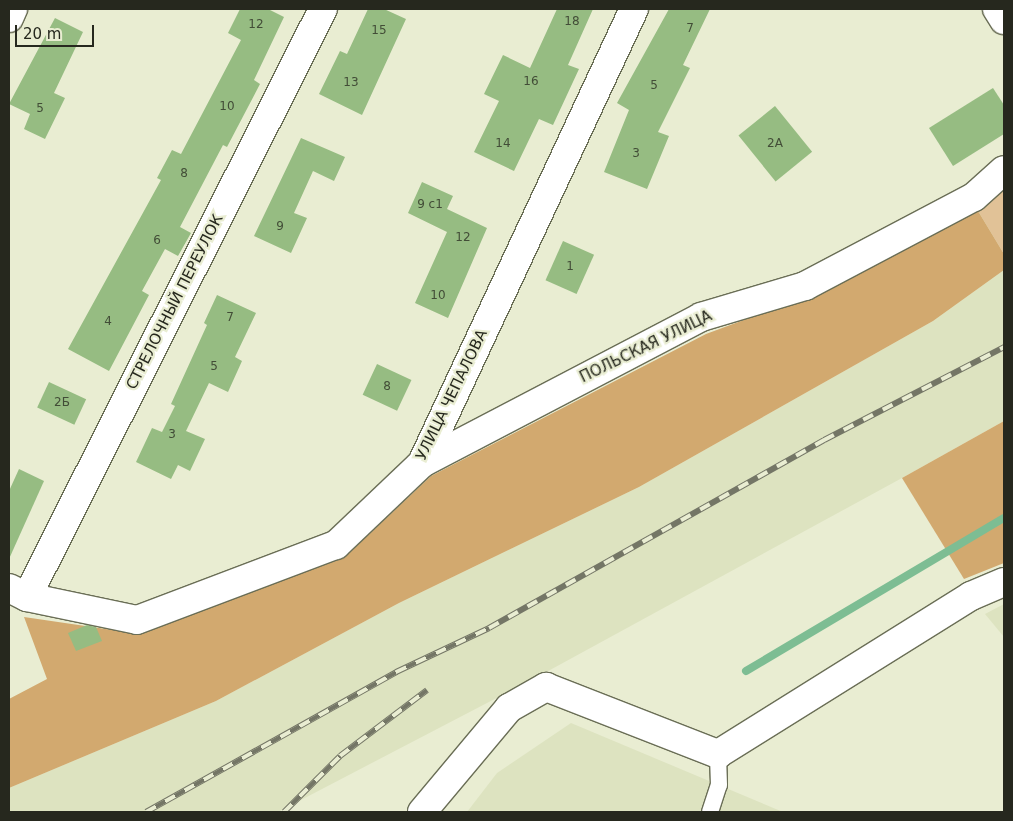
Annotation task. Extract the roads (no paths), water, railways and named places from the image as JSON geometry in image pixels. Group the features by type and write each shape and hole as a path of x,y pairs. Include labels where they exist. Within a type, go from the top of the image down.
{"street":[{"path":"9,18 13,9"},
{"name":"СТРЕЛОЧНЫЙ ПЕРЕУЛОК","path":"18,592 324,9"},
{"name":"УЛИЦА ЧЕПАЛОВА","path":"18,592 137,620 336,545 422,463 634,9"},
{"path":"996,9 1004,20"},
{"name":"ПОЛЬСКАЯ УЛИЦА","path":"422,463 701,317 805,286 974,197 1004,170"},
{"path":"422,812 509,708 546,687 718,754 970,596 1004,582"}],"lane":[{"path":"710,812 719,785 718,754"}],"waterway":[{"path":"746,671 1004,518"}],"railway":[{"path":"146,812 396,672 489,628 824,440 1004,347"},
{"path":"284,812 340,756 427,690"}]}
